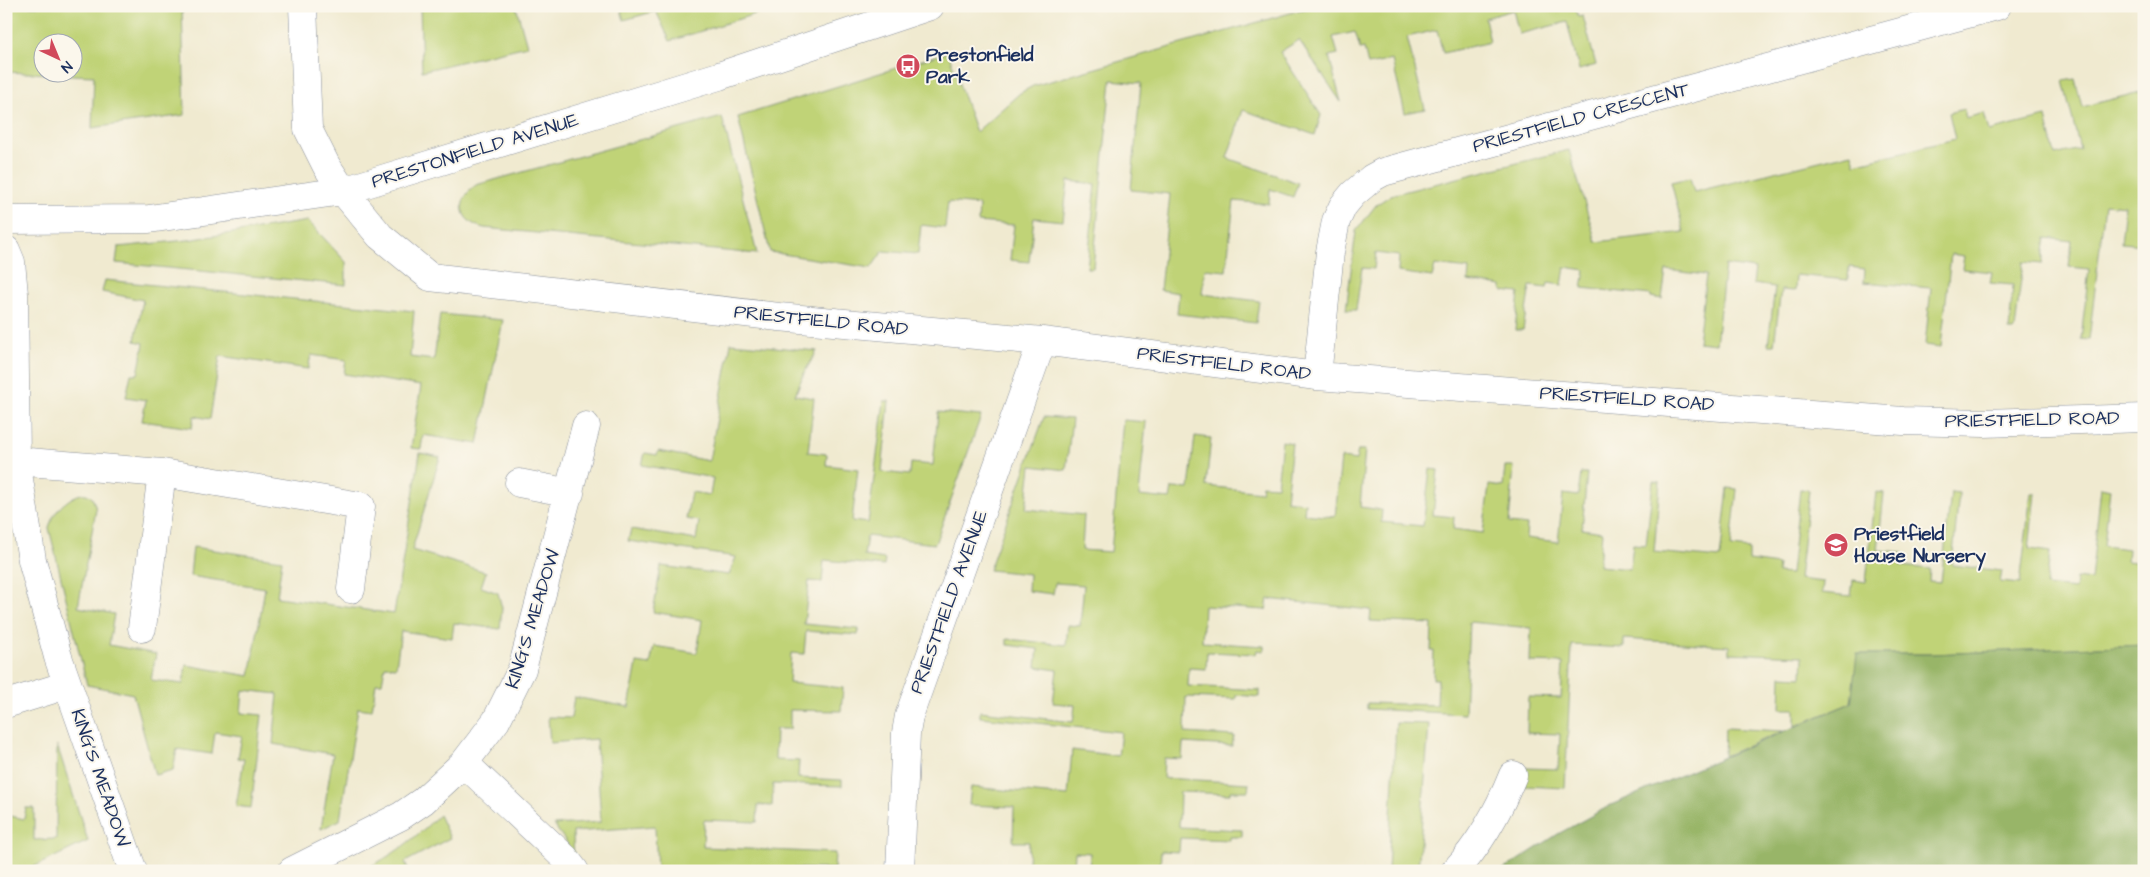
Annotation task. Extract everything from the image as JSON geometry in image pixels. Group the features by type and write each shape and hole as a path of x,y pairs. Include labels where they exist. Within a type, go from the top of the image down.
{"street":[{"name":"PRIESTFIELD ROAD","path":"303,6 308,128 326,165 343,191 380,236 430,277 779,317 1042,341 1318,376 1903,421 1984,423 2144,418"},
{"name":"PRESTONFIELD AVENUE","path":"6,220 149,219 343,191 719,76 930,6"},
{"name":"PRIESTFIELD CRESCENT","path":"1318,376 1332,234 1343,206 1353,194 1372,178 1383,172 1997,6"},
{"name":"KING'S MEADOW","path":"6,250 12,262 14,294 16,461 21,502 32,560 49,628 67,685 133,871"},
{"name":"PRIESTFIELD AVENUE","path":"900,871 906,733 909,716 1042,341"},
{"name":"KING'S MEADOW","path":"292,871 401,816 444,784 464,763 496,721 522,669 570,493 586,426"},
{"path":"16,461 162,473 361,506 351,589"},
{"path":"142,628 162,473"},
{"path":"519,483 570,493"},
{"name":"KING'S MEADOW","path":"6,704 67,685"},
{"path":"464,763 546,839 575,871"},
{"path":"1455,871 1484,834 1503,800 1513,775"}],"green space":[{"path":"6,6 182,6 185,115 92,128 94,76 82,75 82,32 32,32 32,73 6,72"},
{"path":"420,6 516,6 527,46 422,71"},
{"path":"620,6 780,6 670,41 656,11 624,20"},
{"path":"1315,6 1575,6 1578,17 1583,16 1596,65 1579,70 1567,22 1519,34 1513,10 1485,18 1490,42 1443,53 1437,30 1407,37 1425,109 1405,113 1392,60 1368,65 1364,48 1360,49 1355,32 1333,37 1338,54 1329,56 1341,102 1299,40 1280,52 1321,115 1315,135 1243,110 1227,158 1298,183 1293,197 1270,189 1269,204 1234,201 1226,271 1205,269 1202,294 1259,301 1256,323 1177,314 1179,293 1160,290 1170,194 1131,190 1141,83 1111,80 1093,268 1087,268 1096,184 1068,181 1063,221 1034,218 1029,262 1010,260 1014,225 978,222 979,205 948,202 945,228 921,225 918,254 883,251 871,268 770,252 738,117 948,52 976,132 1020,93 1033,86"},
{"path":"2075,79 2082,107 2144,91 2144,245 2121,243 2125,206 2105,204 2089,340 2081,339 2089,269 2069,267 2072,241 2046,238 2042,264 2023,262 2015,330 2009,330 2013,285 1990,283 1992,272 1962,269 1964,256 1951,254 1941,347 1925,345 1931,288 1864,282 1865,269 1849,267 1848,280 1796,275 1795,291 1781,290 1774,345 1768,345 1775,287 1753,284 1755,269 1725,265 1716,344 1698,342 1706,275 1666,270 1662,299 1651,297 1651,295 1582,288 1585,270 1565,267 1562,285 1548,283 1547,288 1530,286 1523,330 1515,330 1519,293 1502,291 1502,286 1468,281 1469,269 1435,265 1432,277 1398,272 1399,256 1376,253 1374,269 1362,268 1356,310 1346,310 1356,231 1376,205 1391,195 1569,150 1596,242 1684,232 1671,182 1690,178 1694,192 1852,153 1855,164 1955,139 1949,113 1964,109 1966,118 1984,113 1989,131 2046,117 2055,155 2080,149 2063,81"},
{"path":"722,117 757,254 484,228 469,221 465,216 463,204 465,198 476,185"},
{"path":"308,221 346,262 346,285 116,263 118,247 188,240"},
{"path":"105,280 414,311 410,357 434,360 440,314 503,320 478,444 423,435 421,449 411,448 421,386 344,374 346,360 311,355 308,369 220,356 210,419 194,416 192,428 142,421 146,400 126,397 131,374 138,374 144,343 135,341 143,300 102,292"},
{"path":"731,343 817,351 804,373 795,395 814,398 808,452 827,454 826,465 858,469 852,521 868,523 884,401 889,401 882,472 910,475 911,463 933,465 938,412 981,416 935,544 867,536 864,556 885,559 884,566 824,560 822,582 809,581 804,624 859,629 858,635 806,631 804,654 791,653 789,683 843,688 841,711 790,710 790,729 776,729 775,760 799,761 798,778 842,780 842,786 773,784 772,806 758,805 757,822 704,820 703,847 835,853 834,869 785,868 785,871 657,871 655,826 573,832 574,866 567,843 554,825 601,822 596,739 550,743 548,717 571,718 574,697 629,707 637,663 650,665 654,646 697,653 702,620 653,612 661,566 729,575 736,557 628,541 631,529 696,540 699,521 686,519 691,492 710,495 713,478 642,465 645,453 657,455 658,451 709,461"},
{"path":"1044,417 1072,419 1066,470 1031,466 1026,509 1084,515 1082,550 1111,552 1123,420 1146,422 1139,496 1170,499 1172,488 1189,489 1195,436 1211,438 1206,486 1261,492 1262,485 1277,486 1282,441 1292,443 1286,500 1305,503 1304,514 1335,517 1341,458 1356,460 1358,450 1365,450 1360,507 1382,510 1381,522 1423,526 1430,469 1438,470 1433,515 1454,517 1453,529 1483,533 1489,485 1503,487 1505,466 1514,466 1509,523 1527,525 1526,538 1558,542 1563,494 1578,496 1581,473 1587,473 1582,529 1602,532 1599,566 1630,569 1633,544 1646,545 1653,481 1660,482 1654,552 1720,558 1728,488 1737,489 1731,547 1749,549 1749,561 1778,565 1777,573 1791,574 1800,489 1809,490 1799,579 1823,582 1822,593 1851,596 1853,580 1866,582 1876,492 1884,493 1878,550 1902,552 1901,566 1930,569 1929,581 1941,582 1951,492 1959,493 1952,565 2002,571 2000,582 2020,584 2031,493 2035,493 2029,549 2050,552 2046,586 2075,589 2076,578 2091,580 2101,487 2110,489 2104,546 2128,549 2127,561 2144,563 2144,645 1933,654 1858,654 1851,703 1795,726 1795,709 1780,709 1781,676 1802,677 1803,656 1729,653 1729,646 1624,639 1624,648 1572,645 1565,788 1524,786 1525,768 1558,769 1560,734 1527,733 1528,697 1561,698 1563,663 1530,662 1531,628 1469,622 1465,714 1367,709 1367,703 1437,705 1438,679 1433,679 1434,651 1431,651 1432,624 1370,621 1371,610 1268,599 1266,610 1204,606 1202,642 1264,646 1264,651 1257,650 1256,654 1207,652 1206,669 1189,668 1188,686 1260,690 1260,697 1236,695 1236,699 1186,697 1185,733 1234,736 1232,746 1183,743 1182,759 1164,758 1163,778 1249,783 1248,791 1230,791 1230,794 1180,792 1179,827 1242,830 1242,837 1230,837 1230,840 1180,838 1179,852 1161,851 1160,871 1089,871 1090,853 1075,852 1074,867 1028,864 1029,842 1013,842 1014,807 969,805 971,787 1068,796 1072,750 1118,756 1121,732 980,717 980,711 1073,722 1075,705 1053,703 1057,670 1036,667 1038,649 1007,645 1007,639 1066,645 1068,625 1080,626 1084,585 1055,583 1053,594 1028,591 1029,574 989,570"},
{"path":"420,453 440,457 412,550 486,572 481,587 498,593 502,608 500,629 454,623 452,638 401,631 396,667 385,666 382,683 376,683 372,710 358,708 340,820 321,829 333,754 273,744 278,694 243,690 241,713 262,715 251,808 236,806 244,759 238,758 242,736 215,732 212,754 177,749 173,770 155,775 133,694 87,685 49,528 58,510 64,503 79,495 84,494 92,498 96,510 78,607 114,614 109,645 156,654 151,680 183,684 186,665 250,676 265,588 190,576 193,547 282,560 277,597 394,614"},
{"path":"2144,645 2144,871 1501,871 1558,834 1611,805 1851,703 1857,654 1933,654"},
{"path":"1396,723 1429,724 1418,871 1388,871"},
{"path":"1725,728 1783,731 1724,756"},
{"path":"57,745 88,841 25,871 6,871 6,815 24,819 26,808 34,808 34,840 56,839"},
{"path":"439,815 450,838 405,862 409,871 361,871 403,846"}],"place":[{"name":"Prestonfield Park","path":"908,66"},
{"name":"Priestfield House Nursery","path":"1836,545"}]}
